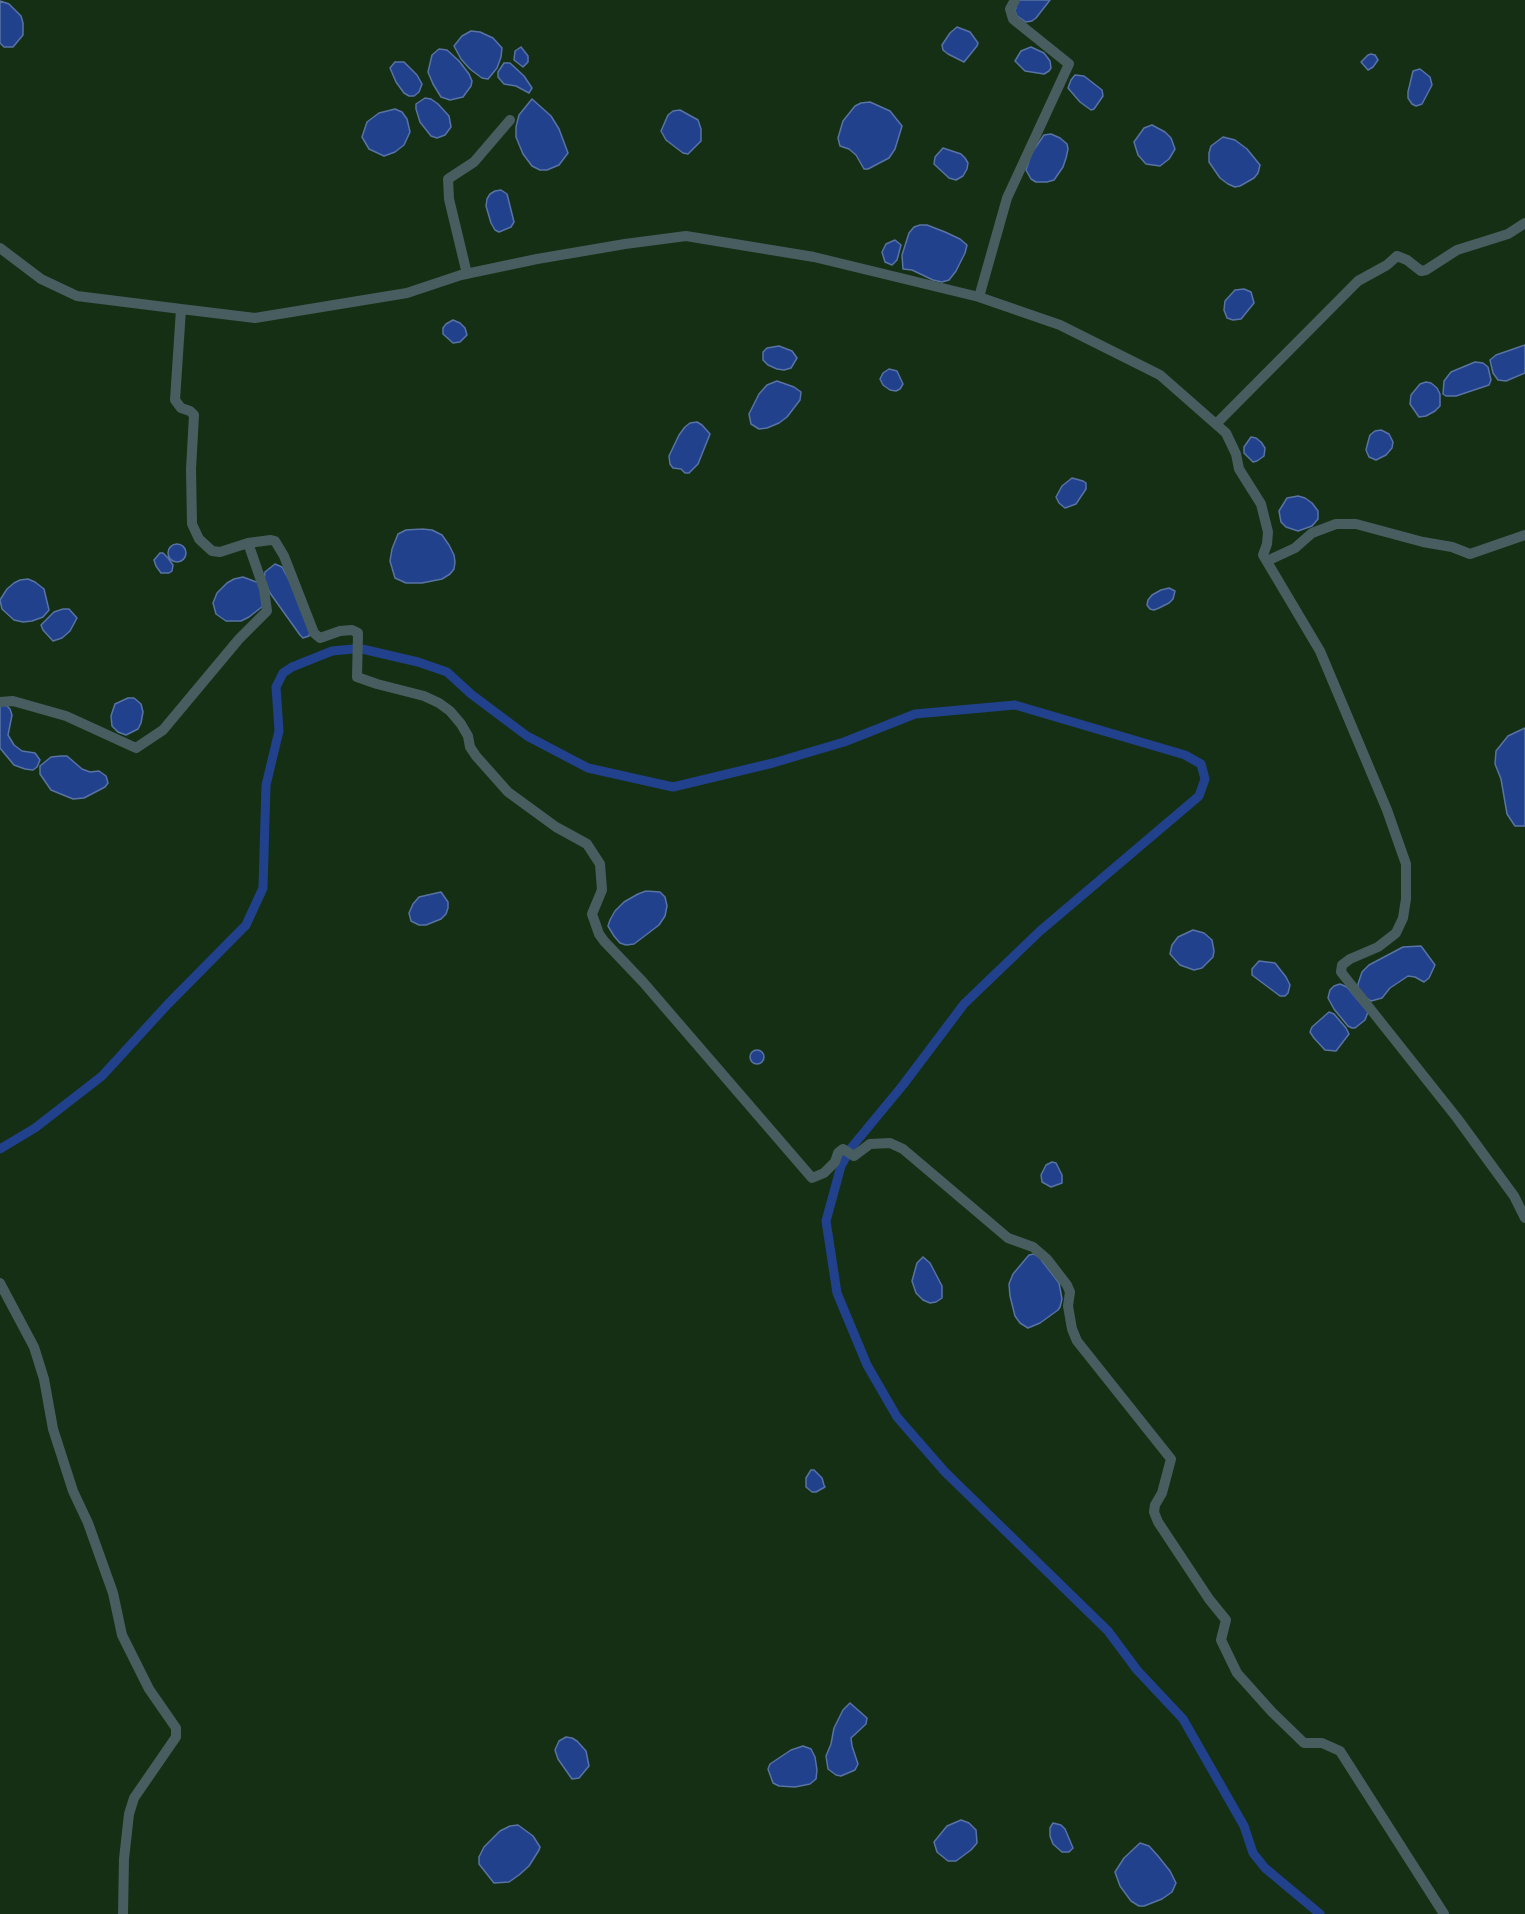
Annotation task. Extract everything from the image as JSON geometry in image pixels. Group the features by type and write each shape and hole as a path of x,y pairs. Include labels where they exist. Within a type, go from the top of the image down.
{"street":[{"path":"979,297 1007,198 1069,64 1013,19 1010,9 1015,0"},
{"path":"467,274 449,199 448,179 474,162 510,120"},
{"path":"1216,424 1358,281 1387,265 1397,256 1407,260 1421,271 1426,270 1457,250 1508,234 1525,223"},
{"path":"0,248 41,279 77,296 255,318 407,293 467,274 625,244 686,236 814,257 979,297 1059,325 1160,375 1226,433 1236,454 1239,469 1261,504 1268,532 1263,555 1320,651 1387,810 1406,864 1406,899 1403,918 1396,933 1378,947 1342,964 1341,972 1457,1118 1514,1196 1525,1218"},
{"path":"181,309 175,400 182,408 194,415 191,469 192,524 199,538 212,551 220,552 248,543 275,541 284,556 314,633 320,638 352,630 358,633 357,677 424,696 445,707 461,724 476,756 508,792 556,827 586,844 600,864 602,890 592,914 599,934 812,1178 824,1173 843,1149 854,1156 870,1144 890,1143 903,1149 1008,1238 1033,1247 1045,1256 1070,1292 1068,1306 1072,1329 1077,1341 1171,1459 1154,1512 1158,1522 1209,1599 1226,1620 1221,1640 1237,1673 1304,1743 1322,1743 1340,1750 1444,1914"},
{"path":"1267,561 1295,548 1312,533 1336,525 1356,524 1423,542 1452,547 1470,554 1525,535"},
{"path":"0,702 13,700 66,716 136,748 163,730 239,639 267,611 264,589 248,543"},
{"path":"0,1283 34,1347 44,1379 53,1429 73,1491 88,1523 113,1593 122,1635 149,1689 176,1728 176,1737 134,1798 129,1814 124,1859 123,1914"}],"water":[{"path":"1018,0 1050,0 1036,18 1026,22 1017,16 1015,11"},
{"path":"0,1 9,4 21,16 23,23 23,35 13,47 4,47 0,43"},
{"path":"957,27 970,32 978,43 964,62 948,54 943,50 942,45"},
{"path":"471,31 493,38 502,48 497,68 488,79 482,78 470,69 454,46 462,36"},
{"path":"521,47 528,56 528,62 523,67 514,60 515,51"},
{"path":"1031,47 1044,53 1050,61 1049,71 1044,74 1025,71 1015,61 1021,51"},
{"path":"439,49 447,50 469,74 472,81 471,86 463,97 450,100 441,97 433,84 428,72 432,55"},
{"path":"1371,54 1375,55 1378,60 1368,70 1361,62"},
{"path":"395,62 404,62 417,75 422,84 419,92 414,96 404,93 396,82 390,68"},
{"path":"504,63 510,63 524,76 532,88 529,93 516,86 504,84 498,77 498,72"},
{"path":"1420,69 1430,77 1432,85 1422,104 1416,106 1408,98 1408,92 1413,71"},
{"path":"1075,75 1084,76 1102,90 1103,96 1094,109 1091,110 1080,102 1068,88"},
{"path":"425,98 438,104 449,116 451,127 445,135 437,138 431,136 420,122 416,104"},
{"path":"532,99 551,116 559,129 568,153 559,165 547,170 540,170 532,166 523,154 516,137 519,115"},
{"path":"870,102 890,111 902,126 895,149 889,158 864,169 856,155 840,146 838,138 843,121 855,106"},
{"path":"395,109 402,112 407,119 410,132 404,145 384,156 369,149 362,137 367,122 379,113"},
{"path":"680,110 698,120 701,129 701,141 688,154 683,153 666,140 661,131 668,115"},
{"path":"1152,125 1171,138 1175,149 1169,159 1160,166 1146,164 1138,155 1134,142 1144,128"},
{"path":"1051,134 1067,144 1066,158 1054,180 1036,182 1031,179 1026,170 1031,154 1044,135"},
{"path":"1223,137 1235,140 1247,149 1260,165 1254,178 1240,186 1235,187 1220,178 1209,162 1211,146"},
{"path":"943,148 961,154 968,163 963,176 956,180 949,178 934,164 935,157"},
{"path":"501,190 507,194 514,222 511,227 499,232 491,223 486,206 490,194"},
{"path":"927,225 945,232 967,245 956,271 949,280 942,282 933,280 912,270 903,269 902,255 909,233 914,227"},
{"path":"895,240 901,245 897,260 892,265 885,262 882,252 886,244"},
{"path":"1244,289 1251,292 1254,303 1241,319 1227,318 1224,310 1225,301 1235,290"},
{"path":"453,320 465,328 467,335 460,342 453,343 443,334 443,328"},
{"path":"1525,345 1525,373 1506,381 1498,380 1493,373 1490,360 1496,355"},
{"path":"779,346 792,351 797,358 791,368 777,369 763,360 763,352 767,348"},
{"path":"1475,362 1483,363 1488,367 1491,380 1489,385 1456,396 1443,394 1444,381 1451,372"},
{"path":"889,369 897,371 903,384 896,391 883,385 880,379"},
{"path":"777,381 801,392 800,400 787,417 779,423 759,429 751,424 749,414 759,394 767,385"},
{"path":"1426,382 1437,388 1440,394 1440,406 1426,416 1419,417 1410,404 1411,395 1420,384"},
{"path":"697,422 710,434 698,464 689,473 685,473 681,469 673,468 669,456 685,427"},
{"path":"1381,430 1389,434 1393,442 1392,448 1386,455 1376,460 1369,457 1366,450 1370,435"},
{"path":"1251,437 1256,438 1265,448 1264,456 1253,462 1244,453 1244,447"},
{"path":"1072,478 1086,483 1086,489 1076,504 1065,508 1056,497 1062,486"},
{"path":"1298,496 1312,503 1318,511 1318,519 1312,526 1298,531 1286,527 1281,522 1279,511 1287,498"},
{"path":"406,530 432,530 442,535 454,555 454,569 442,579 406,583 395,578 390,561 392,549 398,534"},
{"path":"177,544 183,547 186,553 183,559 177,562 171,559 168,553 171,547"},
{"path":"160,553 163,553 173,565 169,573 161,573 156,566 154,560"},
{"path":"275,564 282,567 296,593 310,632 309,636 303,638 300,635 264,581 265,572"},
{"path":"243,577 259,583 263,606 241,621 226,621 216,614 213,603 217,593 227,583"},
{"path":"28,579 44,589 49,610 43,617 32,621 14,620 2,609 0,600 14,583"},
{"path":"1169,588 1175,591 1173,599 1159,608 1150,609 1147,605 1152,595"},
{"path":"69,609 77,618 70,631 62,638 53,641 41,625 54,612"},
{"path":"128,698 134,698 141,704 143,712 138,729 126,735 118,732 112,726 111,716 115,704"},
{"path":"0,705 6,705 10,709 12,715 8,735 14,745 22,751 35,753 40,760 33,770 14,765 0,748"},
{"path":"1525,728 1525,826 1515,826 1507,814 1501,779 1495,764 1496,751 1508,736"},
{"path":"67,756 82,769 90,772 99,771 106,776 108,783 105,787 84,798 73,799 51,790 40,774 40,766 51,757"},
{"path":"646,891 660,892 665,897 667,906 665,916 659,925 634,944 620,943 608,926 610,920 624,902"},
{"path":"441,892 448,902 448,908 441,919 426,925 419,925 411,921 409,913 419,897"},
{"path":"1193,930 1204,933 1212,940 1214,951 1213,957 1202,968 1194,970 1180,965 1170,954 1172,945 1178,937"},
{"path":"1421,946 1435,965 1429,978 1424,982 1408,976 1390,988 1382,998 1371,1001 1363,996 1358,989 1358,984 1362,972 1369,965 1403,947"},
{"path":"1259,961 1275,963 1286,977 1290,985 1285,996 1280,996 1252,975 1252,969"},
{"path":"1340,984 1347,987 1368,1012 1365,1020 1355,1028 1348,1026 1328,998 1330,990"},
{"path":"1329,1012 1334,1014 1349,1034 1336,1051 1325,1050 1310,1032 1312,1027"},
{"path":"757,1050 762,1052 764,1057 762,1062 757,1064 752,1062 750,1057 752,1052"},
{"path":"1056,1163 1062,1175 1062,1183 1051,1187 1042,1182 1041,1175 1046,1165"},
{"path":"1034,1254 1039,1257 1059,1283 1062,1299 1058,1310 1040,1323 1028,1328 1015,1316 1009,1284 1013,1274 1029,1255"},
{"path":"923,1257 930,1263 942,1286 942,1298 936,1302 930,1303 923,1300 916,1293 912,1281 917,1263"},
{"path":"811,1470 822,1478 825,1487 816,1492 806,1487 806,1478"},
{"path":"850,1703 867,1718 866,1724 851,1738 858,1764 855,1770 841,1776 828,1769 826,1756 834,1728 843,1710"},
{"path":"566,1737 577,1741 586,1751 589,1766 579,1778 572,1779 558,1759 555,1750 559,1741"},
{"path":"803,1746 811,1749 815,1757 816,1779 810,1784 795,1787 779,1786 773,1783 768,1769 770,1764 791,1750"},
{"path":"961,1820 969,1823 976,1830 977,1843 956,1861 948,1861 937,1852 934,1842 947,1826"},
{"path":"1053,1823 1065,1829 1073,1848 1069,1852 1062,1852 1053,1844 1050,1828"},
{"path":"518,1825 533,1836 540,1847 539,1850 529,1866 519,1875 509,1882 494,1883 479,1864 479,1857 484,1847 500,1831"},
{"path":"1140,1843 1149,1846 1158,1856 1176,1883 1172,1892 1144,1906 1131,1901 1120,1886 1115,1872 1124,1858"}],"waterway":[{"path":"0,1149 35,1128 102,1076 168,1004 246,925 263,888 266,785 279,731 276,687 283,673 292,667 332,651 353,649"},
{"path":"362,649 418,662 447,672 471,694 527,736 588,768 673,787 773,763 844,742 915,714 1015,705 1185,755 1201,764 1205,779 1199,796 1040,931 964,1004 903,1085 851,1148 841,1166 826,1221 837,1293 867,1365 897,1417 945,1472 1108,1631 1137,1670 1183,1719 1244,1826 1253,1853 1265,1868 1320,1914"}]}
